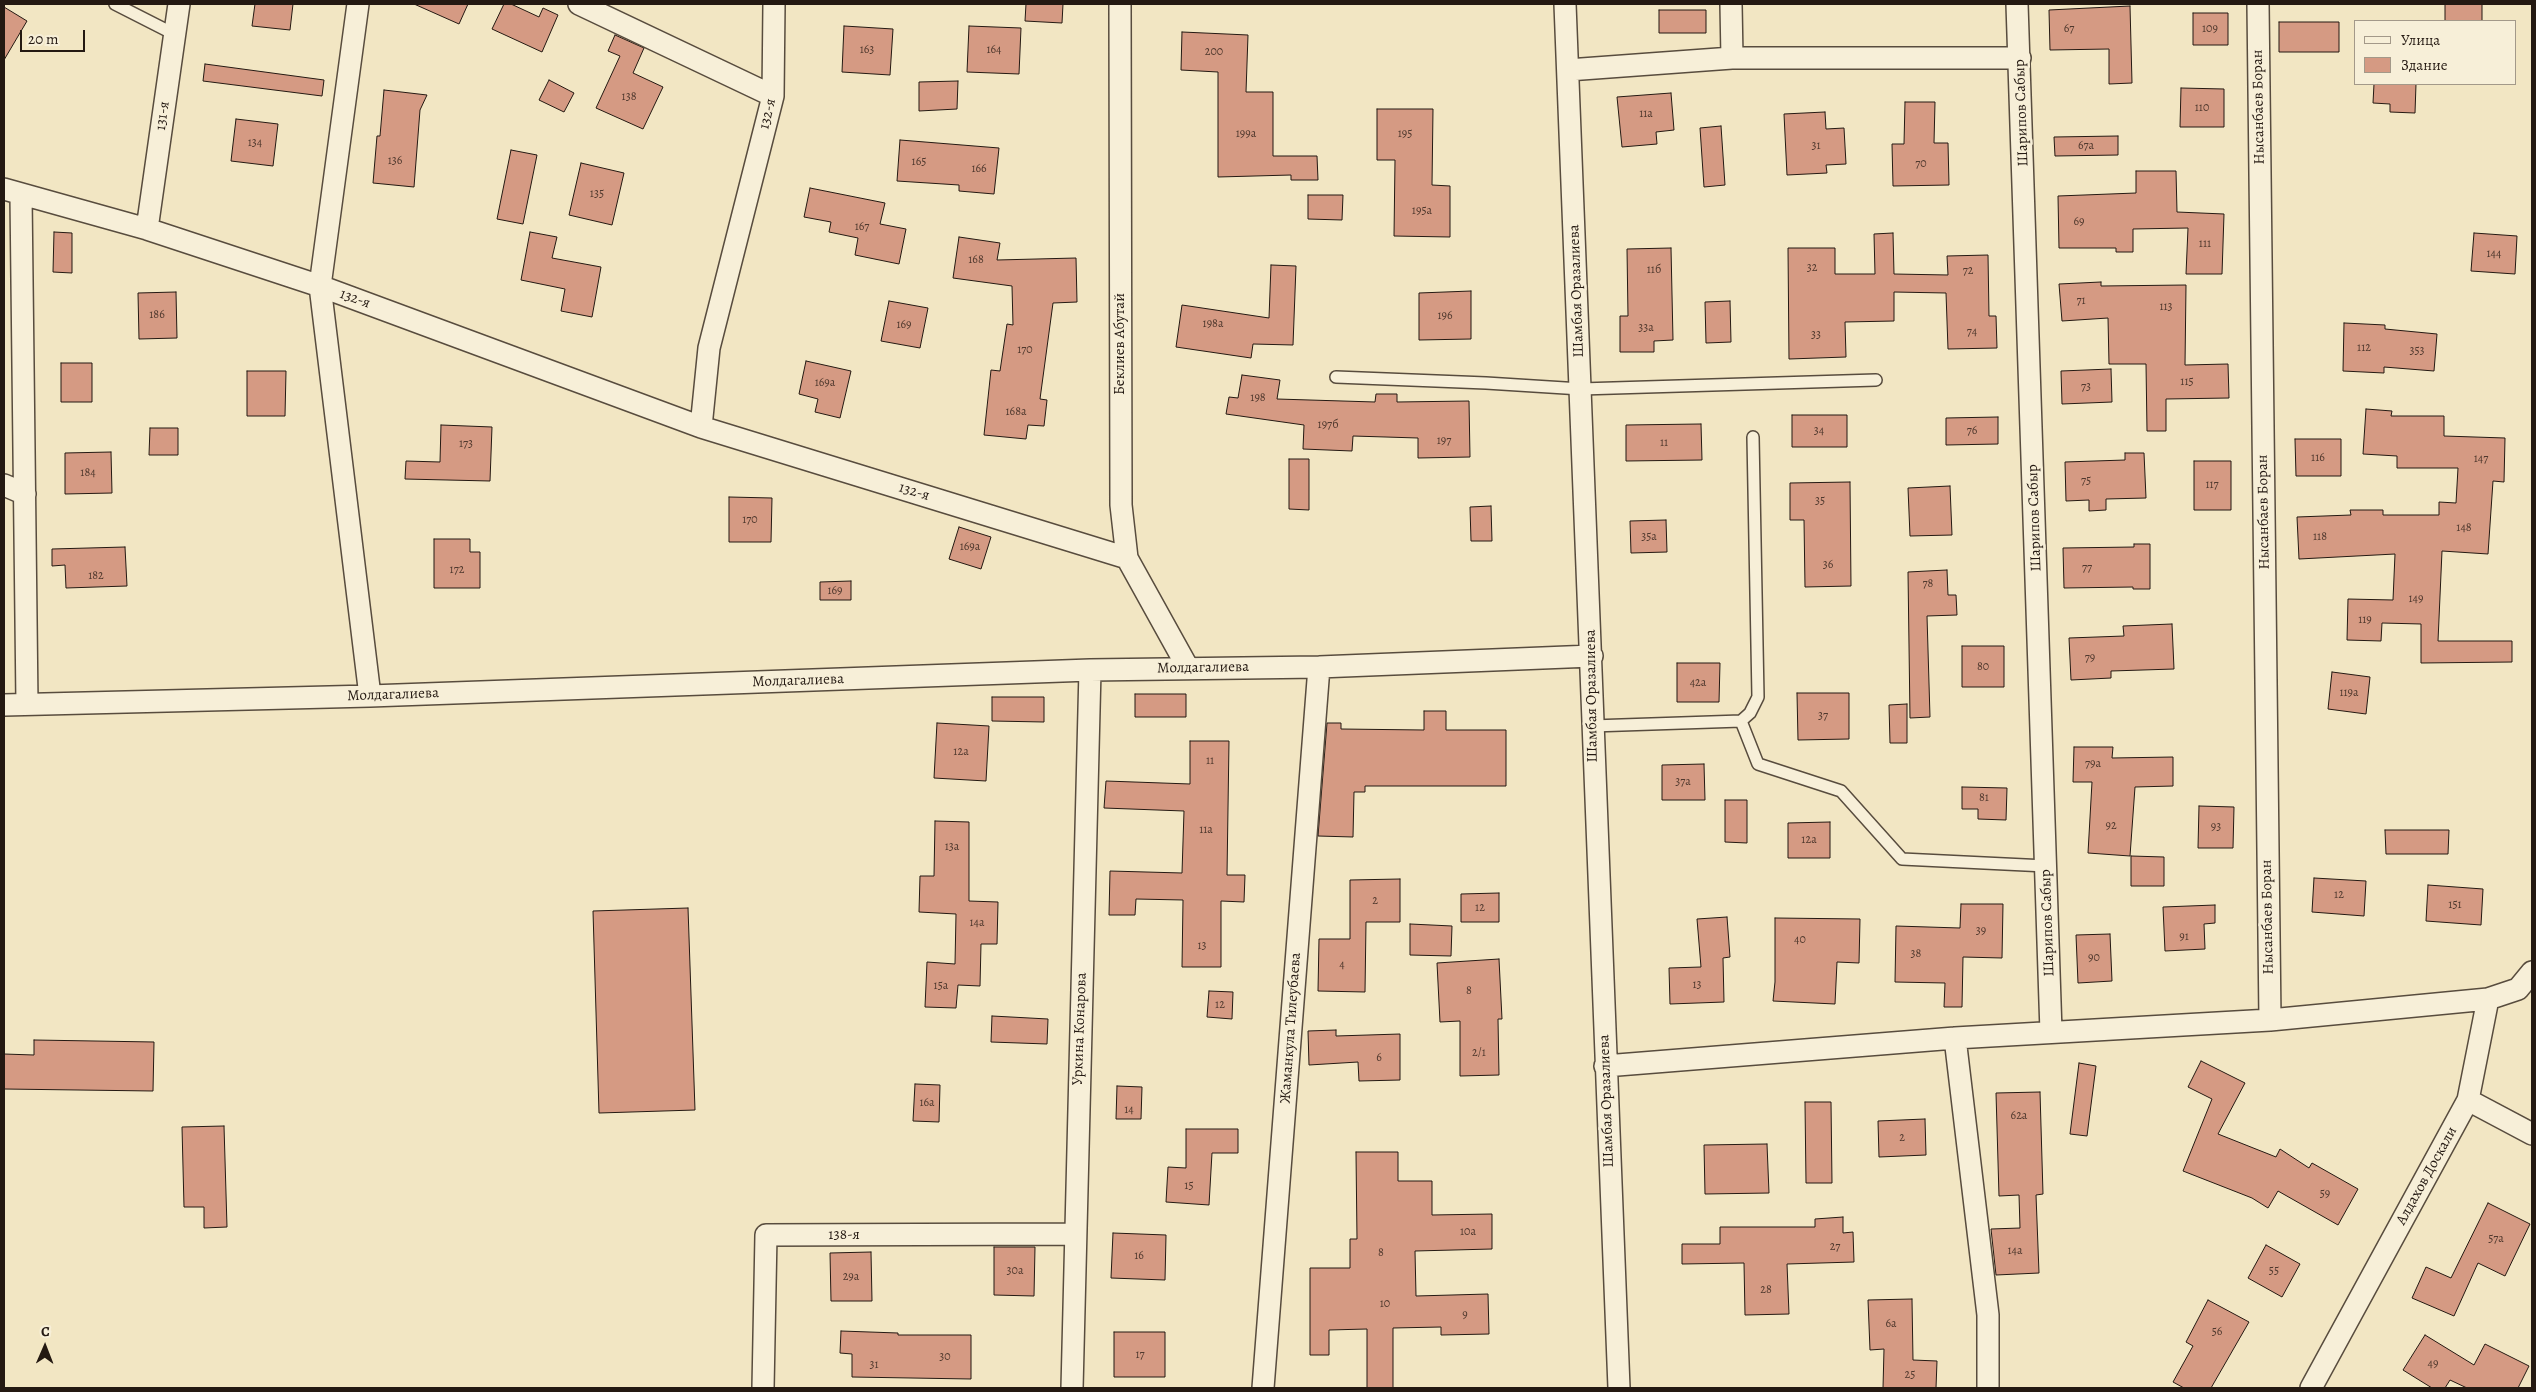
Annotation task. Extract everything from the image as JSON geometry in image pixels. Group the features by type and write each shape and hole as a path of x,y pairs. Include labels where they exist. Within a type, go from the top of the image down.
{"street":[{"name":"131-я","path":"147,229 179,4"},
{"path":"358,4 320,286 370,696"},
{"path":"579,4 773,96"},
{"name":"132-я","path":"701,427 709,348 773,96 774,4"},
{"name":"Беклиев Абутай","path":"1120,4 1121,505 1127,558 1188,668"},
{"name":"Шамбая Оразалиева","path":"1566,4 1592,656 1592,726 1618,1388"},
{"path":"1732,4 1732,58"},
{"name":"Шарипов Сабыр","path":"2017,4 2051,1032"},
{"name":"Нысанбаев Боран","path":"2258,4 2270,1020"},
{"path":"1568,70 1732,58 2020,58"},
{"path":"12,193 25,494 27,704"},
{"name":"132-я","path":"12,193 147,229 320,286 701,427 1127,558"},
{"path":"4,485 25,494"},
{"name":"Молдагалиева","path":"4,705 370,696 1090,670 1319,667 1592,656"},
{"name":"Жаманкула Тилеубаева","path":"1263,1388 1319,667"},
{"name":"Уркина Конарова","path":"1072,1388 1090,670"},
{"path":"1606,1066 1956,1038 2270,1020 2488,999 2518,989 2532,972"},
{"name":"Алдахов Доскали","path":"2310,1388 2468,1100 2488,999"},
{"path":"1956,1038 1988,1315 1988,1388"},
{"path":"2468,1100 2532,1134"},
{"name":"138-я","path":"763,1388 766,1235 1075,1234"}],"lane":[{"path":"115,4 174,34"},
{"path":"1336,377 1486,383 1581,390 1876,380"},
{"path":"1592,726 1741,721 1750,713 1758,697 1753,437"},
{"path":"1741,721 1758,764 1841,791 1902,859 2046,866"}],"building":[{"path":"255,4 293,4 290,30 252,26"},
{"path":"414,4 468,4 459,24"},
{"path":"504,4 511,4 539,17 543,8 558,15 542,52 492,29"},
{"path":"1026,4 1063,4 1062,23 1025,21"},
{"path":"2445,4 2482,4 2482,20 2445,20"},
{"path":"2130,6 2132,83 2109,84 2109,49 2050,50 2049,10"},
{"path":"4,7 27,21 4,60"},
{"path":"1659,10 1706,10 1706,33 1659,33"},
{"path":"2193,13 2228,13 2228,45 2193,45"},
{"path":"2279,22 2339,22 2339,52 2279,52"},
{"path":"844,26 893,29 890,75 842,72"},
{"path":"969,26 1021,28 1019,74 967,72"},
{"path":"1182,32 1248,35 1246,92 1273,92 1273,156 1317,156 1318,180 1291,180 1291,175 1218,177 1218,72 1181,70"},
{"path":"615,35 644,48 633,73 663,87 643,129 596,108 620,56 608,51"},
{"path":"205,64 324,80 322,96 203,81"},
{"path":"549,80 574,93 564,112 539,100"},
{"path":"958,81 957,109 919,111 919,82"},
{"path":"2374,85 2416,85 2415,113 2390,112 2390,104 2373,103"},
{"path":"2181,88 2224,89 2224,127 2180,127"},
{"path":"384,90 427,95 420,110 414,187 373,183 377,136 380,136"},
{"path":"1671,93 1674,130 1656,132 1657,144 1622,147 1617,97"},
{"path":"1905,102 1935,102 1934,143 1948,143 1949,185 1893,186 1892,144 1904,144"},
{"path":"1377,109 1433,109 1432,185 1450,186 1450,237 1394,236 1395,160 1377,160"},
{"path":"1825,112 1826,129 1844,128 1846,164 1826,165 1827,173 1787,175 1784,114"},
{"path":"236,119 278,124 273,166 231,161"},
{"path":"1721,126 1725,185 1704,187 1700,128"},
{"path":"2118,136 2118,155 2055,156 2054,137"},
{"path":"900,140 999,148 994,194 959,191 959,185 897,181"},
{"path":"511,150 537,155 523,224 497,219"},
{"path":"581,163 624,173 612,225 569,215"},
{"path":"2136,171 2176,171 2177,212 2224,214 2222,274 2186,274 2188,228 2133,229 2133,252 2116,252 2116,248 2059,248 2058,196 2136,193"},
{"path":"810,188 885,203 880,224 906,229 899,264 855,255 858,238 829,232 831,222 804,217"},
{"path":"1308,195 1343,195 1342,220 1308,219"},
{"path":"54,232 72,233 72,273 53,272"},
{"path":"530,232 557,237 552,258 601,267 592,317 561,311 565,289 521,280"},
{"path":"1893,233 1894,274 1948,275 1947,256 1988,255 1989,316 1996,316 1997,348 1948,349 1946,293 1894,292 1894,321 1845,322 1846,357 1789,359 1788,248 1835,248 1835,274 1875,274 1874,234"},
{"path":"2474,233 2517,236 2515,274 2471,271"},
{"path":"959,237 1000,243 997,260 1076,258 1077,302 1053,303 1040,399 1047,400 1044,426 1028,425 1026,439 984,435 991,370 1000,371 1007,324 1013,325 1012,286 953,278"},
{"path":"1671,248 1673,340 1654,341 1654,352 1620,352 1620,316 1628,316 1627,249"},
{"path":"1271,265 1296,266 1293,345 1253,344 1251,358 1176,347 1182,305 1269,318"},
{"path":"2101,282 2101,286 2186,285 2185,365 2228,364 2229,398 2166,399 2166,431 2147,431 2146,364 2109,364 2108,318 2062,321 2059,284"},
{"path":"1471,291 1471,339 1419,340 1419,293"},
{"path":"176,292 177,338 139,339 138,293"},
{"path":"889,301 928,308 920,348 881,341"},
{"path":"1730,301 1731,342 1706,343 1705,302"},
{"path":"2344,323 2385,325 2385,329 2437,334 2434,371 2384,367 2384,373 2343,371"},
{"path":"806,361 851,371 840,418 815,412 818,399 799,394"},
{"path":"61,363 92,363 92,402 61,402"},
{"path":"2111,369 2112,402 2062,404 2061,371"},
{"path":"247,371 286,371 285,416 247,416"},
{"path":"1242,375 1280,380 1277,399 1375,402 1376,394 1397,394 1397,402 1469,401 1470,457 1418,458 1418,438 1353,436 1352,451 1303,449 1304,425 1226,414 1229,397 1238,398"},
{"path":"2366,409 2392,411 2391,416 2444,416 2444,436 2505,438 2504,482 2493,481 2488,554 2442,551 2438,641 2512,641 2512,662 2421,663 2421,624 2382,623 2381,641 2347,640 2348,599 2393,600 2395,554 2299,559 2297,517 2351,515 2350,510 2383,510 2383,515 2439,515 2439,502 2456,503 2458,468 2397,468 2397,456 2363,454"},
{"path":"1792,415 1847,415 1847,447 1792,447"},
{"path":"1998,417 1998,444 1946,445 1946,418"},
{"path":"1701,424 1702,460 1626,461 1626,425"},
{"path":"441,425 492,427 490,481 405,479 406,461 440,462"},
{"path":"150,428 178,428 178,455 149,455"},
{"path":"2295,439 2341,439 2341,476 2296,476"},
{"path":"111,452 112,493 65,494 65,453"},
{"path":"2125,453 2144,453 2146,498 2106,499 2106,510 2089,511 2089,500 2066,501 2065,462 2125,460"},
{"path":"1289,459 1309,459 1309,510 1289,509"},
{"path":"2194,461 2231,461 2231,510 2194,510"},
{"path":"1850,482 1851,586 1805,587 1804,520 1790,520 1790,483"},
{"path":"1950,486 1952,535 1910,536 1908,488"},
{"path":"729,497 772,498 771,542 729,542"},
{"path":"1491,506 1492,541 1471,541 1470,507"},
{"path":"1666,520 1667,552 1631,553 1630,521"},
{"path":"959,527 991,537 981,569 949,559"},
{"path":"434,539 470,539 470,552 480,552 480,588 434,588"},
{"path":"2134,544 2150,544 2150,589 2133,589 2133,587 2064,588 2063,548 2134,547"},
{"path":"125,547 127,586 66,588 65,565 52,566 52,549"},
{"path":"1947,570 1948,595 1956,595 1957,615 1927,616 1930,717 1910,718 1908,572"},
{"path":"851,581 851,600 820,600 820,582"},
{"path":"2172,624 2174,669 2111,671 2111,678 2071,680 2069,638 2124,636 2123,626"},
{"path":"1962,646 2004,646 2004,687 1962,687"},
{"path":"1677,663 1720,663 1719,702 1677,702"},
{"path":"2332,672 2370,677 2366,714 2328,709"},
{"path":"1797,693 1849,693 1849,739 1798,740"},
{"path":"1135,694 1186,694 1186,717 1135,717"},
{"path":"992,697 1044,697 1044,722 992,721"},
{"path":"1907,704 1907,743 1890,743 1889,705"},
{"path":"1424,711 1446,711 1446,730 1506,730 1506,786 1365,786 1365,792 1354,792 1353,837 1318,836 1327,723 1341,723 1341,729 1424,730"},
{"path":"937,723 989,726 986,781 934,778"},
{"path":"1190,741 1229,741 1227,875 1245,875 1244,902 1221,901 1221,967 1182,967 1183,900 1136,899 1135,915 1109,915 1110,871 1182,873 1184,811 1104,808 1106,781 1190,784"},
{"path":"2074,747 2113,747 2112,758 2173,757 2173,786 2135,787 2130,856 2088,853 2092,782 2073,782"},
{"path":"1704,764 1705,800 1662,800 1662,765"},
{"path":"1962,787 2007,788 2006,820 1978,819 1978,809 1962,809"},
{"path":"1725,800 1747,800 1747,843 1725,842"},
{"path":"2199,806 2234,807 2233,848 2198,848"},
{"path":"935,821 969,822 969,901 998,902 997,944 981,944 980,986 958,985 956,1008 925,1007 927,962 955,964 956,914 919,912 920,876 934,876"},
{"path":"1830,822 1830,858 1788,858 1788,823"},
{"path":"2385,830 2449,830 2448,854 2386,854"},
{"path":"2131,856 2164,857 2164,886 2131,886"},
{"path":"2314,878 2366,881 2364,916 2312,912"},
{"path":"1400,879 1400,922 1366,922 1365,992 1318,991 1319,939 1350,939 1350,880"},
{"path":"2428,885 2483,889 2481,925 2426,921"},
{"path":"1499,893 1499,922 1461,922 1461,894"},
{"path":"1961,904 2003,904 2002,958 1963,957 1962,1007 1944,1007 1945,983 1895,982 1896,926 1960,928"},
{"path":"2215,905 2215,923 2204,924 2205,949 2165,951 2163,907"},
{"path":"688,908 695,1110 599,1113 593,911"},
{"path":"1727,917 1730,957 1723,958 1724,1002 1670,1004 1669,968 1701,967 1697,919"},
{"path":"1775,918 1860,919 1859,963 1837,962 1835,1004 1773,1001 1775,982"},
{"path":"1410,924 1452,926 1451,956 1410,955"},
{"path":"2110,934 2112,981 2078,983 2076,935"},
{"path":"1499,959 1502,1019 1498,1019 1499,1075 1460,1076 1460,1021 1440,1022 1437,963"},
{"path":"1209,991 1233,992 1232,1019 1207,1017"},
{"path":"992,1016 1048,1019 1047,1044 991,1042"},
{"path":"1336,1030 1336,1036 1400,1034 1400,1080 1359,1081 1358,1062 1309,1065 1308,1031"},
{"path":"34,1040 154,1042 153,1091 4,1089 4,1054 34,1055"},
{"path":"2201,1061 2245,1083 2218,1134 2276,1157 2280,1149 2309,1168 2312,1163 2358,1189 2338,1225 2278,1191 2268,1208 2252,1198 2183,1171 2212,1099 2188,1087"},
{"path":"2079,1063 2096,1066 2087,1136 2070,1134"},
{"path":"915,1084 940,1085 939,1122 913,1121"},
{"path":"1117,1086 1142,1087 1141,1119 1116,1119"},
{"path":"2040,1092 2043,1194 2036,1195 2039,1273 1996,1275 1991,1229 2020,1228 2019,1195 1999,1196 1996,1093"},
{"path":"1805,1102 1831,1102 1832,1183 1806,1183"},
{"path":"1925,1119 1926,1155 1879,1157 1878,1121"},
{"path":"224,1126 227,1227 204,1228 204,1207 184,1207 182,1127"},
{"path":"1186,1129 1238,1129 1238,1153 1212,1153 1209,1205 1166,1202 1168,1167 1186,1168"},
{"path":"1767,1144 1769,1193 1705,1194 1704,1145"},
{"path":"1356,1152 1398,1152 1398,1181 1432,1181 1432,1215 1492,1214 1492,1249 1415,1251 1416,1296 1488,1294 1489,1334 1441,1335 1441,1327 1393,1328 1393,1388 1367,1388 1367,1329 1329,1330 1329,1355 1310,1355 1310,1268 1350,1268 1350,1239 1357,1239"},
{"path":"2488,1203 2530,1224 2505,1276 2478,1263 2454,1316 2412,1298 2426,1267 2451,1278"},
{"path":"1843,1217 1843,1233 1853,1232 1854,1262 1787,1264 1789,1314 1745,1315 1744,1263 1682,1264 1682,1244 1720,1244 1720,1227 1815,1227 1815,1219"},
{"path":"1113,1233 1166,1235 1165,1280 1111,1278"},
{"path":"2266,1245 2300,1264 2282,1297 2248,1278"},
{"path":"994,1247 1035,1247 1034,1296 994,1295"},
{"path":"871,1252 872,1301 831,1301 830,1253"},
{"path":"1912,1299 1913,1360 1937,1361 1936,1388 1883,1388 1884,1349 1870,1350 1868,1300"},
{"path":"2208,1300 2249,1322 2211,1388 2184,1388 2173,1382 2193,1346 2186,1342"},
{"path":"841,1331 898,1333 898,1335 971,1335 971,1379 852,1377 852,1354 840,1353"},
{"path":"1114,1332 1165,1332 1165,1377 1114,1377"},
{"path":"2425,1335 2474,1365 2485,1344 2529,1366 2518,1388 2467,1388 2450,1380 2445,1388 2432,1388 2403,1370"}]}
